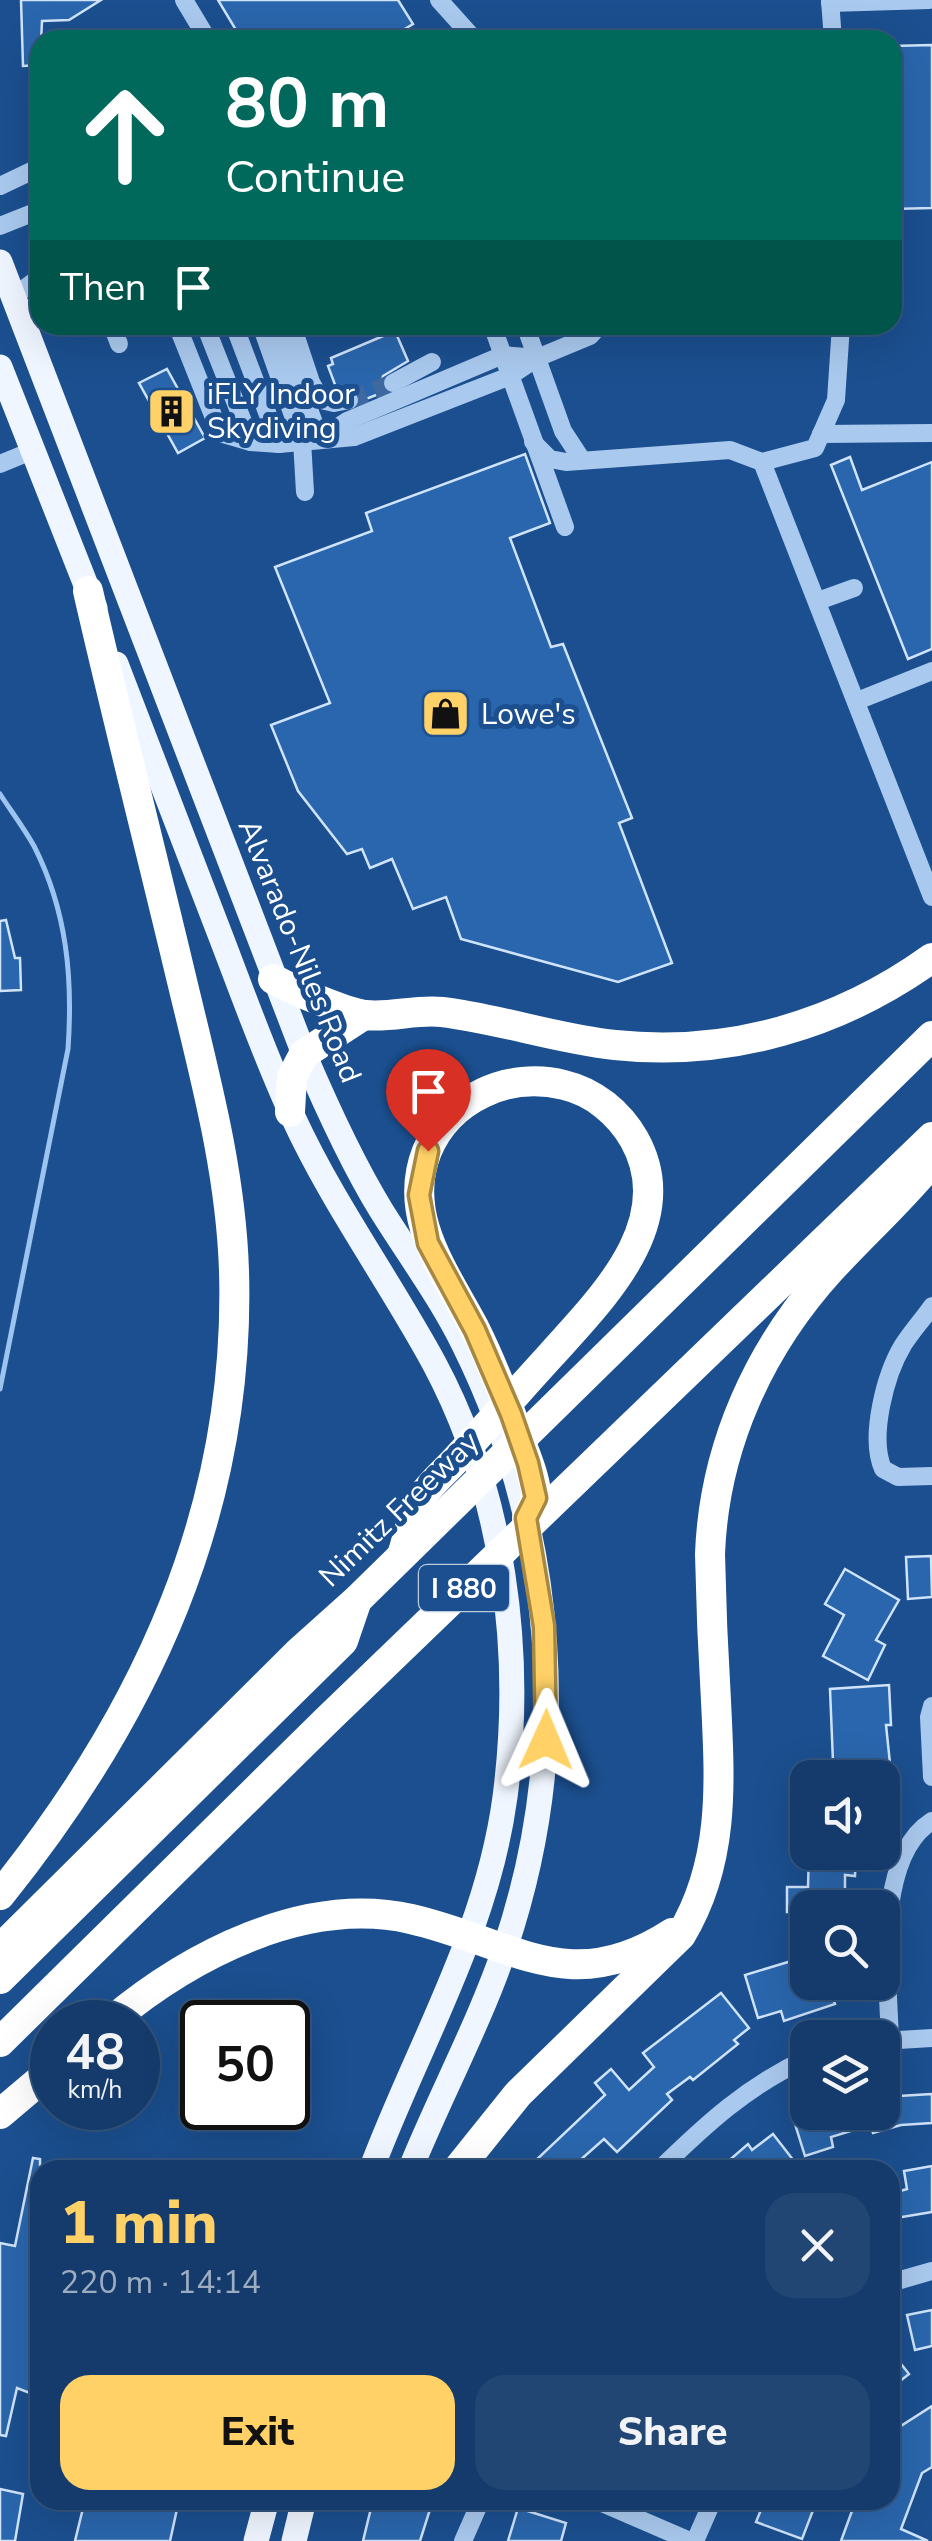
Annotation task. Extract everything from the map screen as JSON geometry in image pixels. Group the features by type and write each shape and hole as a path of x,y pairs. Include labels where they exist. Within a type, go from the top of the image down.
{"highway":[{"path":"0,1895 109,1742 169,1622 211,1491 231,1358 234,1271 219,1142 88,591"},
{"path":"273,979 299,993 364,1015 444,1012 613,1045 706,1046 766,1036 826,1018 883,990 932,958"},
{"path":"290,1112 292,1077 304,1054 364,1015"},
{"name":"Nimitz Freeway","path":"0,1949 932,1036"},
{"path":"402,1555 418,1501 608,1290 641,1231 648,1187 637,1144 625,1125 610,1109 572,1087 528,1080 488,1089 452,1114 428,1151 419,1195 428,1243 469,1336 528,1463 536,1498 526,1518"},
{"name":"I 880","path":"0,2042 932,1137"},
{"path":"464,2160 518,2094 682,1935 696,1911 712,1863 720,1805 710,1554 711,1518 722,1460 758,1373 790,1320 830,1270 932,1160"},
{"name":"I 880","path":"0,1979 343,1641 357,1600"},
{"path":"140,2000 230,1945 290,1924 337,1916 410,1919 559,1966 601,1963 662,1939 696,1911"},
{"path":"0,2114 30,2089"}],"main road":[{"name":"Alvarado-Niles Road","path":"0,262 304,1054 360,1173 469,1336"},
{"path":"0,367 290,1112 328,1189 437,1368 468,1441 488,1504 507,1604 511,1657 512,1712 504,1801 485,1895 471,1938 375,2160"},
{"path":"414,2160 504,1949 532,1852 545,1766 548,1714 544,1626 526,1518"},
{"path":"256,2541 264,2510"},
{"path":"294,2541 302,2510"}],"street":[{"path":"184,0 202,30"},
{"path":"439,0 466,30"},
{"path":"832,30 830,2 929,0"},
{"path":"0,186 30,172"},
{"path":"0,226 30,214"},
{"path":"13,297 30,284"},
{"path":"116,335 119,344"},
{"path":"182,335 216,428 226,436 279,444 354,437 510,376 538,358 591,335"},
{"path":"209,335 251,442"},
{"path":"238,335 279,444"},
{"path":"265,335 311,440"},
{"path":"281,335 311,440 305,492"},
{"path":"295,335 321,400 348,400"},
{"path":"495,335 565,526"},
{"path":"529,335 563,432 582,460"},
{"path":"534,442 550,458 566,462 730,450 762,462 815,448 836,400 840,335"},
{"path":"311,440 502,356 538,358"},
{"path":"394,383 432,362"},
{"path":"821,434 932,433"},
{"path":"0,464 34,450"},
{"path":"762,462 932,897"},
{"path":"818,601 854,588"},
{"path":"856,701 932,671"},
{"path":"932,1306 902,1347 884,1397 876,1452 883,1469 898,1477 932,1476"},
{"path":"932,1706 932,1777"},
{"path":"886,2020 892,1891 916,1831 932,1821"},
{"path":"900,2039 932,2038"},
{"path":"669,2160 719,2112 772,2074 790,2066"},
{"path":"900,2280 932,2270"},
{"path":"463,2541 477,2510"},
{"path":"619,2510 693,2541 709,2510"}],"building":[{"path":"21,0 101,0 69,20 42,21 42,30 30,30 30,66 23,66"},
{"path":"218,0 398,0 413,24 403,30 236,30"},
{"path":"932,45 932,208 902,209 902,46"},
{"path":"386,335 397,335 408,361 383,376 384,392 361,401 354,389 337,390 328,366 333,364 331,358"},
{"name":"iFLY Indoor Skydiving","path":"167,369 205,438 178,453 139,383"},
{"name":"Lowe's","path":"525,454 550,523 510,538 551,647 563,644 632,818 619,823 672,963 618,982 461,939 446,897 413,909 392,859 370,868 362,849 347,854 298,791 271,725 330,703 275,567 372,531 366,513"},
{"path":"850,457 862,490 932,462 932,649 908,659 831,465"},
{"path":"6,920 15,958 20,958 21,990 0,991 0,921"},
{"path":"931,1556 932,1597 908,1599 906,1557"},
{"path":"845,1569 899,1600 876,1640 885,1645 868,1680 823,1656 844,1615 825,1604"},
{"path":"889,1685 891,1725 886,1725 890,1760 833,1760 830,1689"},
{"path":"808,1870 855,1870 855,1876 845,1875 845,1890 790,1890 787,1912 787,1887 808,1887"},
{"path":"790,1961 790,2000 834,2000 835,2004 784,2021 781,2011 758,2018 745,1975"},
{"path":"721,1993 749,2028 734,2040 738,2044 693,2080 690,2077 667,2094 672,2100 617,2152 604,2139 580,2160 536,2160 605,2095 595,2083 611,2069 629,2090 654,2067 643,2053"},
{"path":"932,2094 932,2123 900,2125 900,2096"},
{"path":"797,2130 854,2130 831,2137 833,2147 805,2156"},
{"path":"773,2134 793,2160 730,2160 748,2144 752,2150"},
{"path":"932,2166 932,2212 900,2217 900,2191 907,2189 904,2171"},
{"path":"30,2173 30,2393 17,2388 6,2436 0,2435 0,2243 15,2246"},
{"path":"932,2310 932,2346 915,2350 907,2315"},
{"path":"900,2363 909,2374 900,2381"},
{"path":"932,2406 932,2467 922,2473 901,2529 928,2541 841,2541 852,2510 900,2510 900,2427"},
{"path":"0,2489 23,2494 15,2541 0,2541"},
{"path":"83,2510 177,2510 170,2541 75,2541"},
{"path":"371,2510 430,2510 420,2541 363,2541"},
{"path":"517,2510 566,2523 561,2541 508,2541"},
{"path":"761,2510 813,2510 802,2539 756,2522"}],"waterway":[{"path":"0,794 34,846 54,895 65,945 69,996 68,1049 0,1389"}],"tunnel":[{"path":"349,400 393,383"}],"place":[{"name":"iFLY Indoor Skydiving","path":"172,411"},
{"name":"Lowe's","path":"446,714"}],"route":[{"path":"428,1151 419,1195 428,1243 475,1330 511,1414 536,1498 526,1518 544,1626 546,1740"}]}
